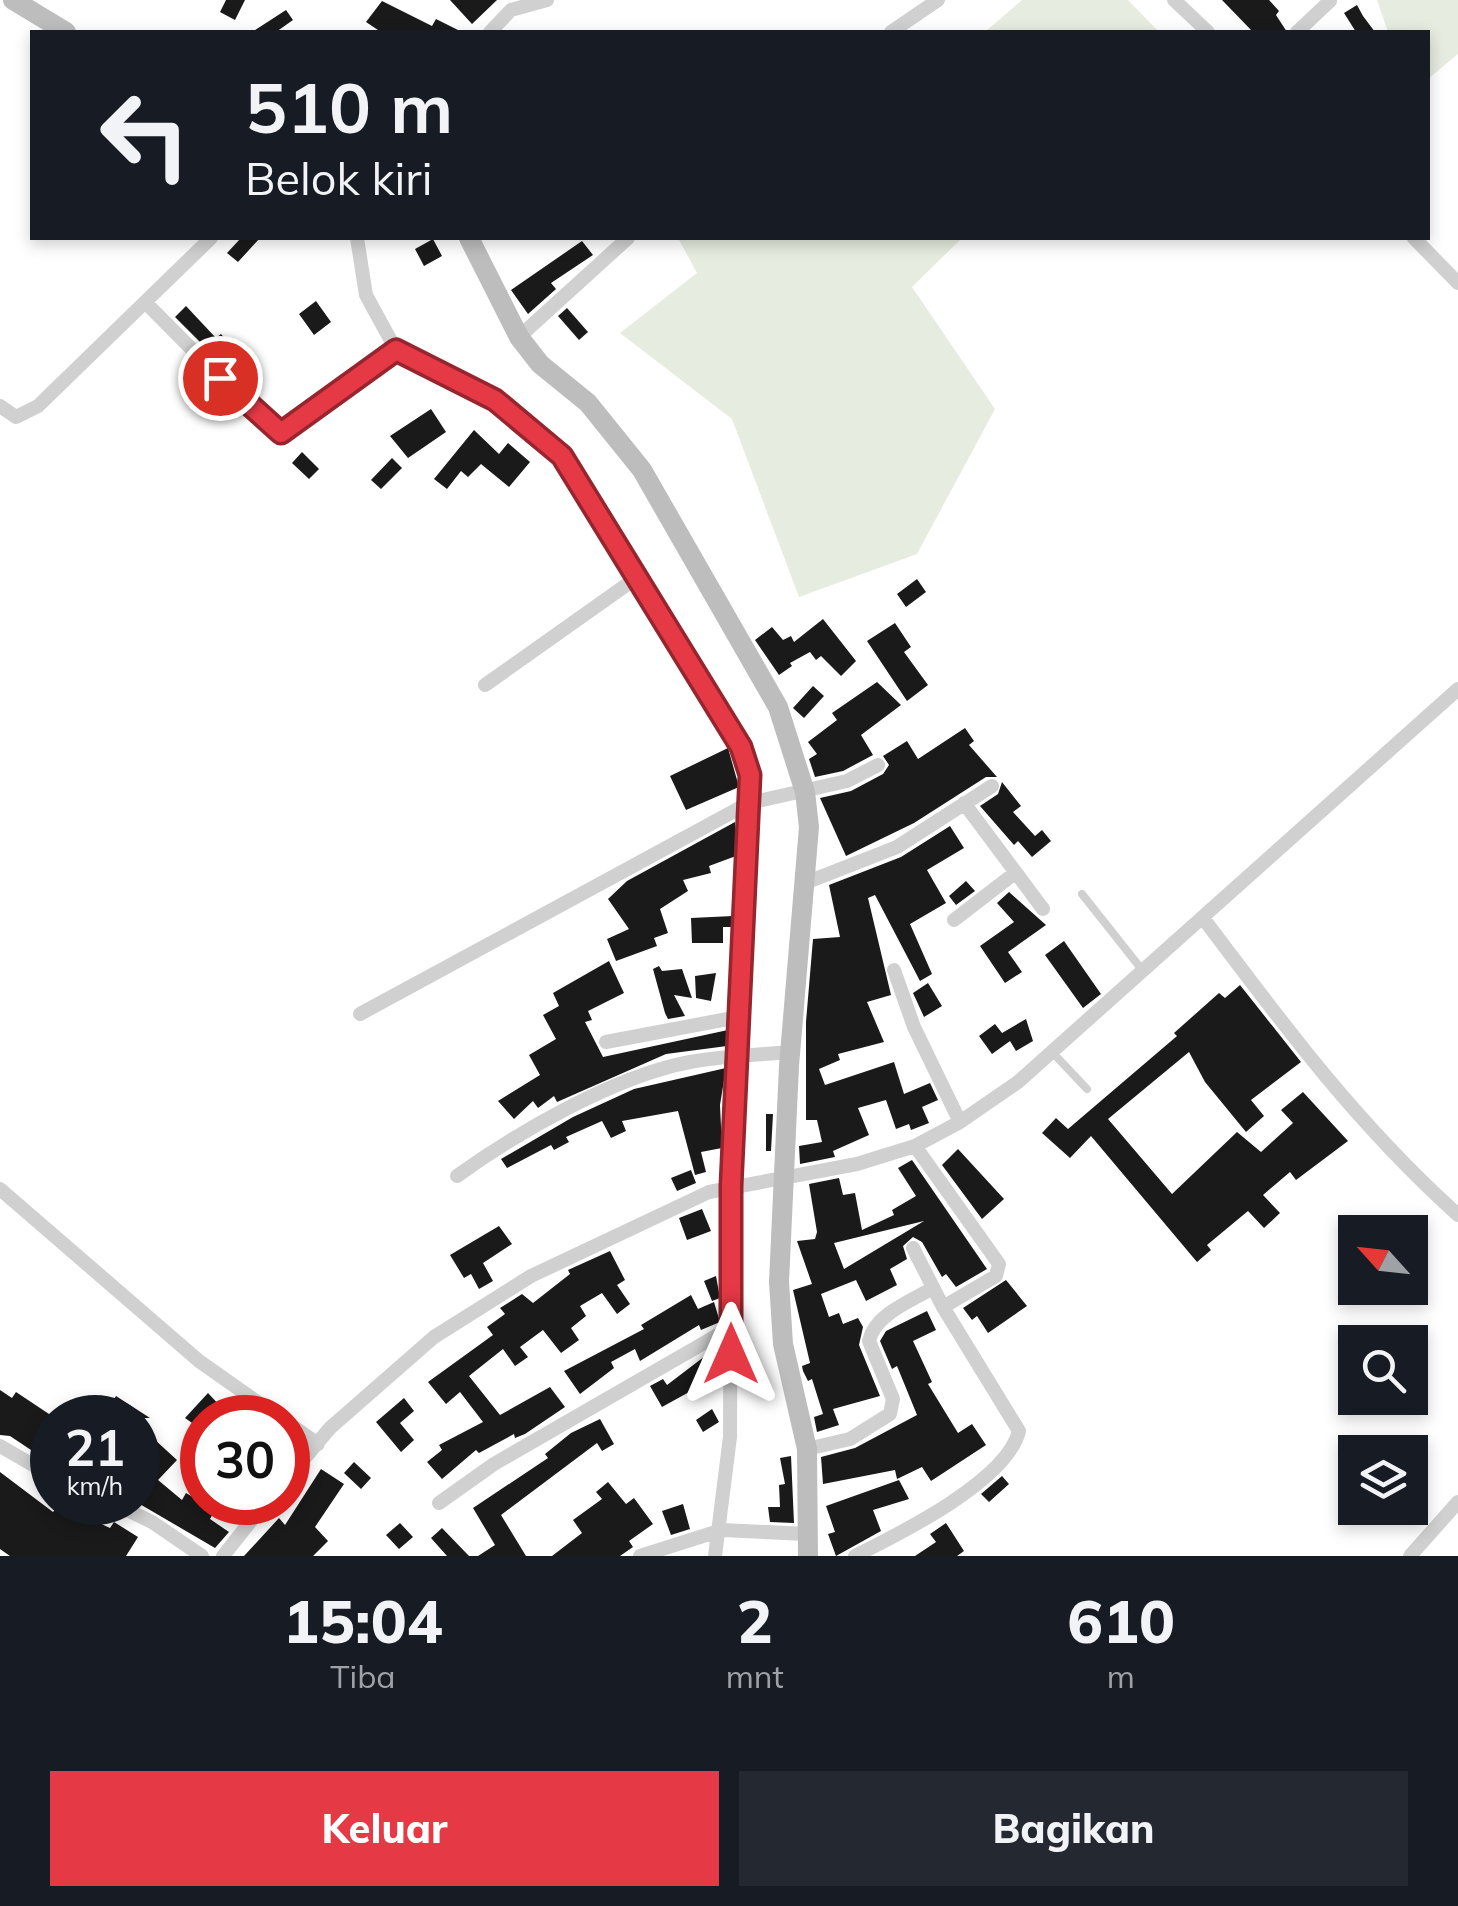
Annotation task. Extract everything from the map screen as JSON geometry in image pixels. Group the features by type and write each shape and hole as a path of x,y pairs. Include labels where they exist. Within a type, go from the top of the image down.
{"main road":[{"path":"14,0 63,30"},
{"path":"471,240 491,289 519,337 540,364 588,404 642,470 778,707 797,793 806,882 778,1178 783,1344 807,1449 808,1556"}],"street":[{"path":"492,30 511,10 547,0"},
{"path":"894,30 938,0"},
{"path":"1174,0 1206,30"},
{"path":"1299,30 1330,1"},
{"path":"0,406 16,417 38,406 148,304 209,240"},
{"path":"357,240 366,294 396,350 473,387 517,414 562,456 741,747 750,775 753,802 736,1056 727,1530 715,1556"},
{"path":"519,337 626,240"},
{"path":"1416,240 1458,283"},
{"path":"148,304 268,426 281,433 396,350"},
{"path":"485,685 639,576"},
{"path":"310,1453 405,1361 480,1304 648,1218 735,1185 914,1146 960,1122 1052,1052 1458,689"},
{"path":"360,1014 753,802 847,782 878,765"},
{"path":"806,882 897,848 992,786"},
{"path":"964,803 1043,909"},
{"path":"954,920 1016,873"},
{"path":"1204,918 1329,1086 1394,1158 1458,1215"},
{"path":"894,970 914,1027 960,1122"},
{"path":"606,1042 738,1017"},
{"path":"457,1176 539,1122 640,1079 690,1062 790,1052"},
{"path":"914,1146 1000,1264 996,1276 943,1306"},
{"path":"0,1189 199,1361 247,1395"},
{"path":"856,1556 915,1526 991,1471 1017,1440 1018,1425 943,1306 913,1248"},
{"path":"807,1449 850,1439 890,1414 893,1399 869,1341 870,1333 878,1321 933,1288"},
{"path":"439,1503 494,1464 730,1328"},
{"path":"310,1438 318,1444"},
{"path":"0,1446 30,1463"},
{"path":"1410,1556 1458,1502"},
{"path":"156,1525 202,1556"},
{"path":"223,1556 248,1525"},
{"path":"640,1556 727,1530 807,1534"}],"lane":[{"path":"1082,894 1142,971"},
{"path":"1052,1052 1087,1089"}],"shaded area":[{"path":"1022,0 1128,0 1157,30 987,30"},
{"path":"1377,0 1458,0 1458,54 1430,77 1430,30 1387,30"},
{"path":"679,240 960,240 912,287 995,409 917,554 799,597 732,419 620,333 697,273"}],"building":[{"path":"226,0 245,0 235,20 220,12"},
{"path":"450,0 497,0 472,24"},
{"path":"1222,0 1269,0 1279,11 1276,15 1286,30 1251,30"},
{"path":"382,1 432,26 436,19 458,30 378,30 366,22"},
{"path":"1357,5 1374,30 1355,30 1344,13"},
{"path":"286,10 293,20 279,30 255,30"},
{"path":"239,240 258,240 238,262 227,253"},
{"path":"434,240 442,256 424,266 415,249"},
{"path":"582,241 593,255 551,283 556,289 528,314 511,290"},
{"path":"316,301 331,322 314,335 299,314"},
{"path":"186,306 216,338 221,334 229,343 213,355 175,317"},
{"path":"567,308 588,332 579,340 558,316"},
{"path":"431,409 446,432 408,458 390,436"},
{"path":"474,430 499,454 508,443 530,462 509,487 481,464 468,477 461,471 447,489 434,479"},
{"path":"302,452 319,469 309,479 292,463"},
{"path":"392,458 402,468 381,489 371,480"},
{"path":"917,579 926,592 906,607 897,594"},
{"path":"823,619 856,661 841,676 821,656 816,660 810,652 790,663 792,666 779,675 755,640 772,627 783,640 791,636 794,642"},
{"path":"895,623 911,647 904,652 928,685 907,701 867,641"},
{"path":"877,682 901,705 861,735 873,755 843,771 815,777 809,759 817,754 808,742 837,720 832,713"},
{"path":"813,686 824,696 804,718 793,708"},
{"path":"965,728 974,741 969,745 997,777 986,777 914,823 846,856 820,798 851,791 883,774 889,765 883,756 907,741 918,759"},
{"path":"728,748 739,787 686,810 670,776"},
{"path":"1002,782 1021,806 1013,812 1035,836 1042,830 1051,841 1032,857 1018,841 1014,845 980,806 998,794"},
{"path":"735,822 736,856 709,866 711,873 683,880 688,891 660,909 668,933 654,938 657,946 616,961 607,939 629,929 608,899 627,881"},
{"path":"950,826 964,848 927,870 946,903 910,924 932,974 920,981 875,895 868,898 891,995 867,1002 884,1042 838,1054 840,1060 819,1069 825,1085 894,1062 904,1094 930,1083 938,1100 922,1107 929,1123 911,1130 909,1124 896,1129 886,1100 858,1108 869,1135 833,1151 835,1157 800,1164 799,1146 822,1142 817,1120 806,1120 806,1022 813,939 840,937 829,885 901,857"},
{"path":"966,881 975,891 956,905 949,896"},
{"path":"1009,892 1046,925 1008,952 1022,972 1005,983 980,946 1014,922 997,903"},
{"path":"733,916 732,927 723,927 723,943 692,943 691,918"},
{"path":"1064,941 1101,994 1083,1008 1045,955"},
{"path":"609,961 624,993 588,1011 592,1020 585,1022 603,1057 728,1030 727,1046 666,1054 557,1102 554,1096 538,1108 533,1101 514,1119 498,1101 540,1075 529,1055 556,1039 543,1015 559,1006 553,993"},
{"path":"659,966 662,971 682,969 692,998 674,995 685,1016 668,1019 653,969"},
{"path":"716,973 711,1001 696,998 695,976"},
{"path":"928,983 942,1006 924,1017 913,993"},
{"path":"1240,985 1301,1062 1251,1100 1264,1116 1246,1132 1205,1082 1189,1052 1108,1119 1172,1194 1237,1132 1261,1152 1293,1123 1281,1110 1303,1092 1348,1141 1296,1180 1290,1172 1263,1195 1280,1213 1264,1228 1248,1211 1207,1245 1211,1250 1197,1262 1091,1136 1070,1158 1042,1133 1056,1118 1068,1129 1177,1036 1174,1033 1219,993 1225,998"},
{"path":"1026,1019 1033,1041 1016,1051 1010,1041 992,1054 979,1036 995,1024 1002,1033"},
{"path":"726,1068 720,1105 722,1148 701,1152 706,1172 695,1175 678,1111 622,1121 626,1131 611,1138 602,1121 566,1137 569,1142 554,1150 551,1145 507,1168 501,1159 573,1117 634,1089"},
{"path":"766,1114 773,1114 771,1151 766,1151"},
{"path":"958,1149 1004,1199 982,1219 942,1165"},
{"path":"912,1160 987,1269 956,1287 946,1274 942,1277 922,1242 913,1237 903,1246 907,1259 890,1269 897,1285 866,1301 856,1280 821,1294 829,1317 839,1313 843,1324 858,1318 863,1327 859,1345 880,1396 833,1409 839,1425 817,1432 814,1417 823,1414 812,1379 808,1381 803,1371 802,1366 810,1363 793,1290 812,1284 797,1241 815,1239 817,1232 809,1184 839,1178 843,1195 855,1193 862,1230 894,1215 892,1210 916,1196 898,1168","holes":["924,1221 844,1269 834,1243"]},
{"path":"691,1170 696,1183 677,1191 671,1178"},
{"path":"702,1209 711,1231 687,1240 679,1218"},
{"path":"499,1226 512,1244 483,1263 493,1281 479,1289 471,1274 464,1278 450,1255"},
{"path":"610,1251 625,1280 617,1285 630,1304 617,1314 602,1293 580,1306 586,1316 571,1328 579,1340 561,1353 543,1330 520,1347 528,1357 515,1366 503,1349 469,1376 500,1415 550,1387 565,1407 525,1434 515,1438 514,1434 479,1453 476,1450 442,1479 427,1462 442,1450 439,1445 483,1422 460,1392 446,1404 428,1382 493,1335 487,1327 505,1314 500,1308 522,1294 533,1303 570,1274 568,1270"},
{"path":"716,1276 720,1298 712,1301 704,1281"},
{"path":"1006,1280 1027,1306 988,1333 977,1316 972,1320 963,1308"},
{"path":"691,1295 698,1309 714,1302 720,1322 701,1330 699,1325 640,1361 635,1349 611,1362 614,1368 580,1394 564,1371 644,1329 641,1325"},
{"path":"927,1311 936,1330 913,1341 932,1382 928,1384 958,1433 972,1424 986,1445 931,1481 922,1467 897,1479 895,1470 823,1484 821,1457 855,1448 917,1415 897,1366 892,1369 880,1341 886,1331"},
{"path":"713,1350 720,1362 720,1375 662,1407 650,1386 663,1379 667,1385"},
{"path":"0,1390 12,1398 16,1392 30,1401 30,1449 10,1436 0,1435"},
{"path":"404,1398 414,1411 400,1423 414,1440 401,1452 376,1422"},
{"path":"712,1409 719,1422 703,1432 696,1420"},
{"path":"600,1419 614,1444 602,1451 597,1443 501,1515 526,1556 478,1556 495,1545 473,1508 548,1458 545,1454 571,1433"},
{"path":"160,1444 177,1460 160,1478"},
{"path":"791,1456 794,1523 770,1522 768,1507 780,1507 779,1485 785,1484 780,1458"},
{"path":"354,1462 371,1478 361,1489 344,1473"},
{"path":"321,1469 344,1484 315,1527 328,1541 313,1556 244,1556 273,1525 310,1525 310,1486"},
{"path":"0,1472 30,1495 30,1525 119,1525 138,1537 126,1556 10,1556 0,1549"},
{"path":"1002,1476 1009,1484 989,1502 981,1494"},
{"path":"899,1480 909,1499 873,1510 881,1531 836,1556 828,1534 835,1532 826,1506"},
{"path":"160,1482 180,1498 180,1525 219,1525 229,1532 215,1548 160,1516"},
{"path":"608,1482 626,1504 634,1498 653,1524 629,1541 633,1547 620,1556 552,1556 582,1533 573,1520 602,1499 596,1492"},
{"path":"683,1504 690,1529 671,1535 662,1511"},
{"path":"400,1523 413,1537 399,1549 386,1535"},
{"path":"946,1523 964,1551 957,1556 915,1556 936,1542 930,1534"},
{"path":"442,1528 469,1556 447,1556 431,1538"}],"route":[{"path":"220,378 268,426 281,433 396,350 473,387 517,414 562,456 730,725 750,775 731,1186 731,1354"}]}
